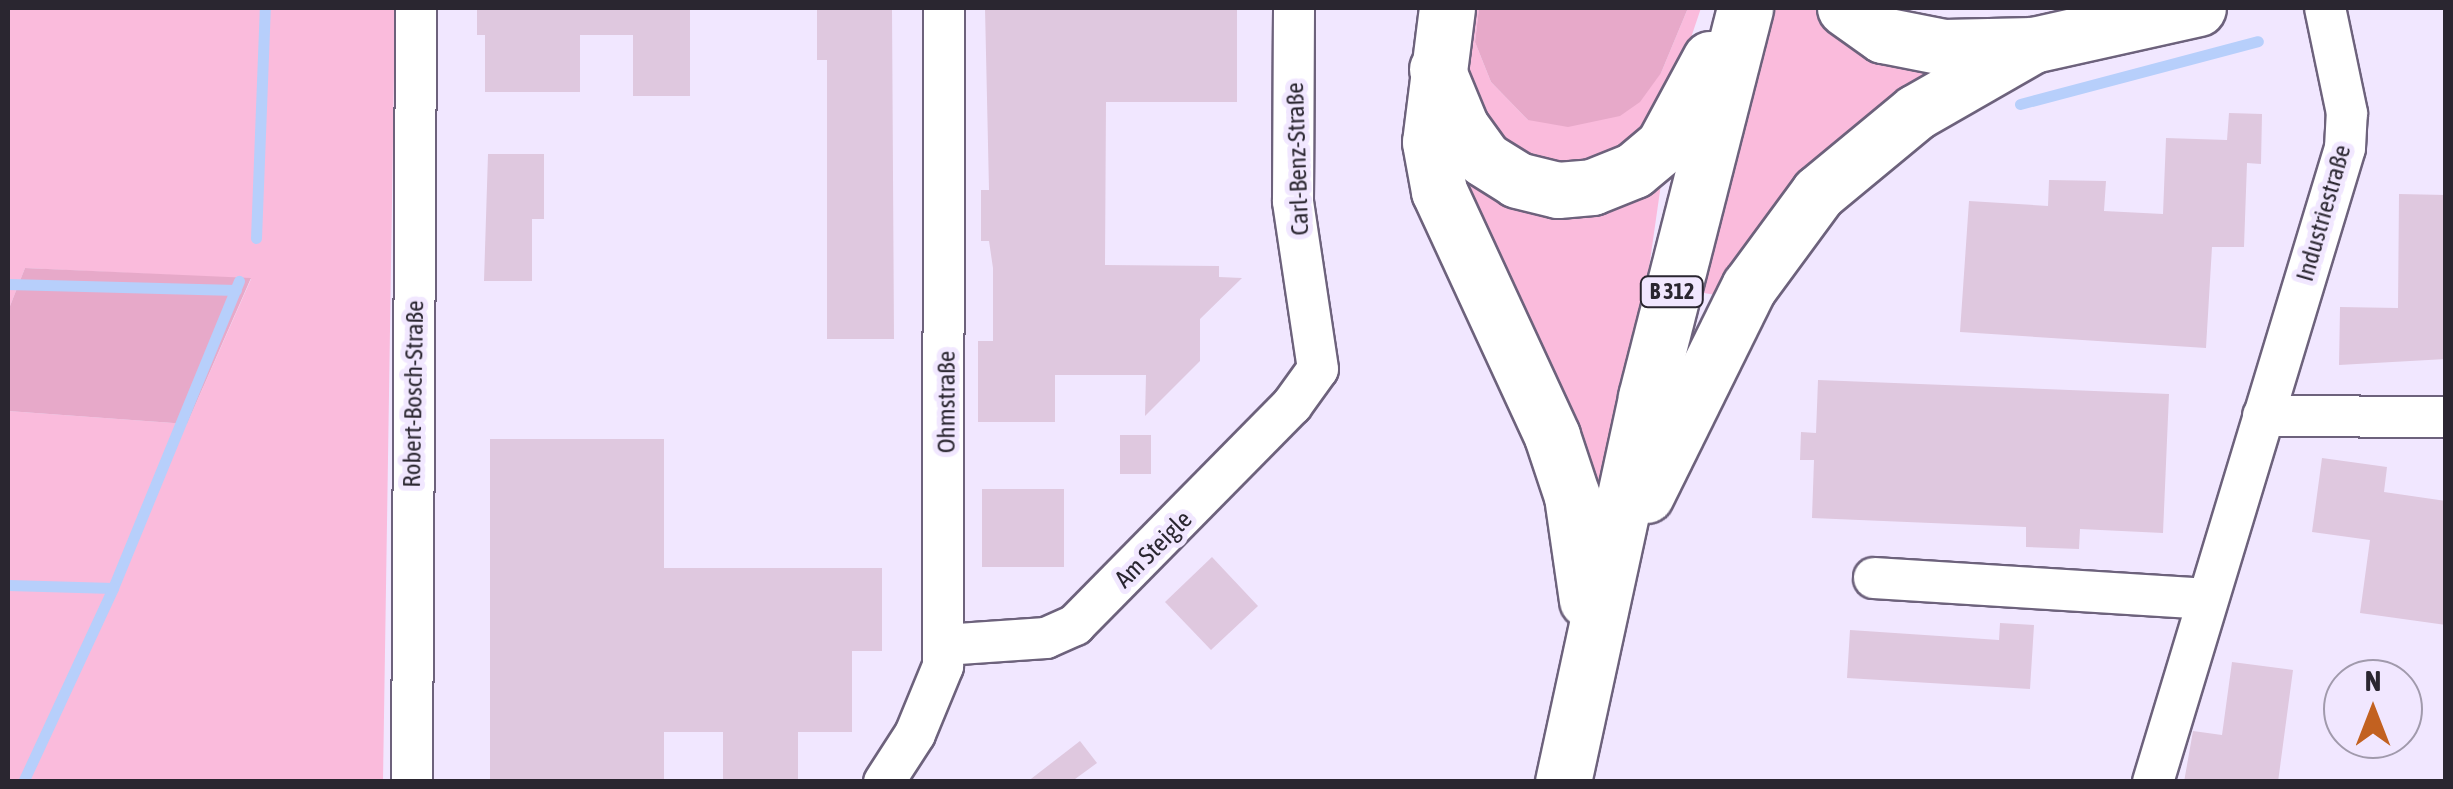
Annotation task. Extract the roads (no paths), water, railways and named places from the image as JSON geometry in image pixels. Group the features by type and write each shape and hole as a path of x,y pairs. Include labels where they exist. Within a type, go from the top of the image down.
{"highway":[{"path":"1448,8 1436,67 1430,142 1438,192 1557,451 1572,496 1592,632"},
{"path":"1436,67 1461,127 1484,159 1517,180 1558,190 1592,187 1634,170 1662,146 1737,8"},
{"name":"B 312","path":"1563,782 1604,578 1745,8"},
{"path":"1845,8 1883,35 1944,46 2034,45 2198,8"},
{"path":"1604,578 1708,364 1782,236 1862,150 2034,45"}],"street":[{"name":"Robert-Bosch-Straße","path":"412,782 416,8"},
{"name":"Ohmstraße","path":"884,782 932,701 944,646 944,8"},
{"name":"Carl-Benz-Straße","path":"1294,8 1294,201 1318,369"},
{"name":"Industriestraße","path":"2153,782 2204,599 2345,148 2346,113 2326,8"},
{"name":"Am Steigle","path":"944,646 1046,638 1075,625 1292,406 1318,369"},
{"path":"2262,416 2446,417"},
{"path":"1874,578 2204,599"}],"waterway":[{"path":"256,238 265,8"},
{"path":"2020,104 2258,41"},
{"path":"8,585 113,588 239,281"},
{"path":"8,284 236,290"},
{"path":"23,782 113,588"}]}
